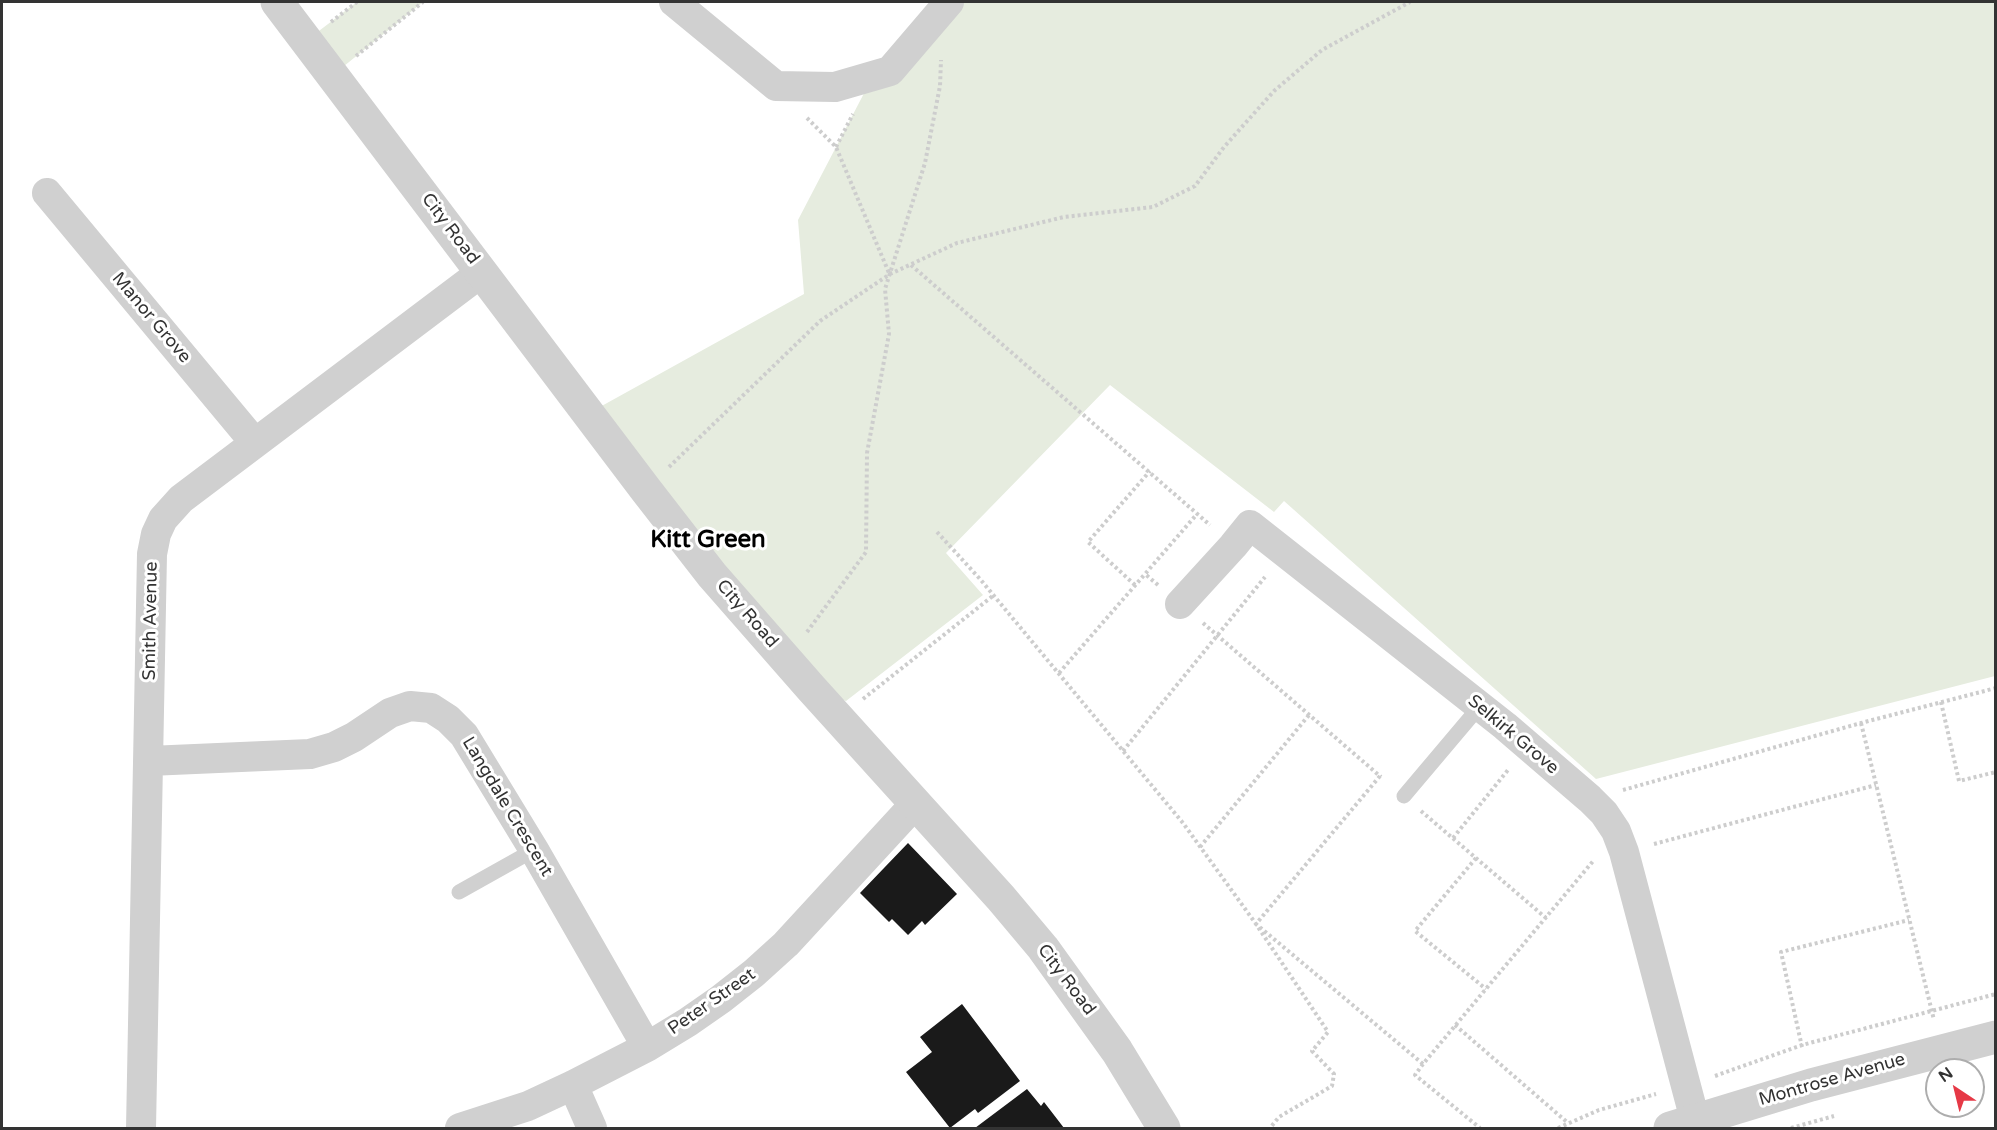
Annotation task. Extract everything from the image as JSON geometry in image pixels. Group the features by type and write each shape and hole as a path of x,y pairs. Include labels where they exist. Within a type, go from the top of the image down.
{"street":[{"name":"City Road","path":"277,2 712,575 1043,948 1117,1051 1164,1128"},
{"path":"674,2 776,86 835,87 890,71 946,6"},
{"name":"Manor Grove","path":"47,193 255,443"},
{"name":"Smith Avenue","path":"141,1128 152,554 156,534 163,519 181,499 482,272"},
{"name":"Selkirk Grove","path":"1180,604 1250,525 1480,706 1604,813 1616,831 1624,852 1685,1086 1683,1124"},
{"name":"Langdale Crescent","path":"149,761 310,754 334,747 354,737 390,713 410,706 431,708 448,719 464,735 534,850 647,1047"},
{"name":"Peter Street","path":"460,1128 528,1106 573,1086 647,1047 688,1022 754,974 786,944 915,804"},
{"name":"Montrose Avenue","path":"1683,1124 1811,1085 1995,1037"},
{"path":"573,1086 592,1128"}],"lane":[{"path":"1404,796 1480,706"},
{"path":"459,892 534,850"}],"path":[{"path":"333,75 423,2"},
{"path":"646,490 820,321 890,274 957,243 1064,217 1153,207 1195,186 1224,147 1274,91 1314,56 1410,2"},
{"path":"787,660 866,552 867,453 889,334 885,289 927,152 940,86 946,6"},
{"path":"776,86 836,147 890,274"},
{"path":"910,264 1150,471 1233,546"},
{"path":"1136,585 1088,542 1150,471"},
{"path":"1059,673 1197,514"},
{"path":"937,532 994,595 1183,822 1256,924 1328,1032 1312,1051 1334,1074 1332,1086 1279,1117 1270,1128"},
{"path":"1123,751 1271,570"},
{"path":"1145,574 1546,918"},
{"path":"839,718 994,595"},
{"path":"1590,799 1995,688"},
{"path":"1941,702 1959,781 1995,772"},
{"path":"1200,847 1309,715"},
{"path":"1861,723 1942,1050"},
{"path":"1453,838 1509,770 1501,763"},
{"path":"1256,924 1380,776"},
{"path":"1480,1128 1415,1075 1594,861 1876,785"},
{"path":"1591,852 1597,872"},
{"path":"1476,858 1415,931 1486,989"},
{"path":"1811,1085 1781,952 1909,920"},
{"path":"1256,924 1423,1064"},
{"path":"1558,1128 1599,1110 1685,1086 1802,1045 1995,994"},
{"path":"1455,1025 1568,1124"}],"shaded area":[{"path":"357,2 423,2 333,75 307,40"},
{"path":"937,2 1995,2 1995,676 1596,779 1284,501 1274,512 1110,385 946,553 983,595 846,701 811,688 589,413 804,294 798,220 873,76"}],"building":[{"path":"908,843 957,894 925,925 922,921 908,935 892,919 889,922 860,893"},
{"path":"962,1004 1020,1081 978,1113 975,1109 950,1128 906,1072 932,1052 920,1037"},
{"path":"1027,1089 1041,1106 1044,1102 1064,1128 975,1128"}],"district":[{"name":"Kitt Green","path":"708,541"}]}
